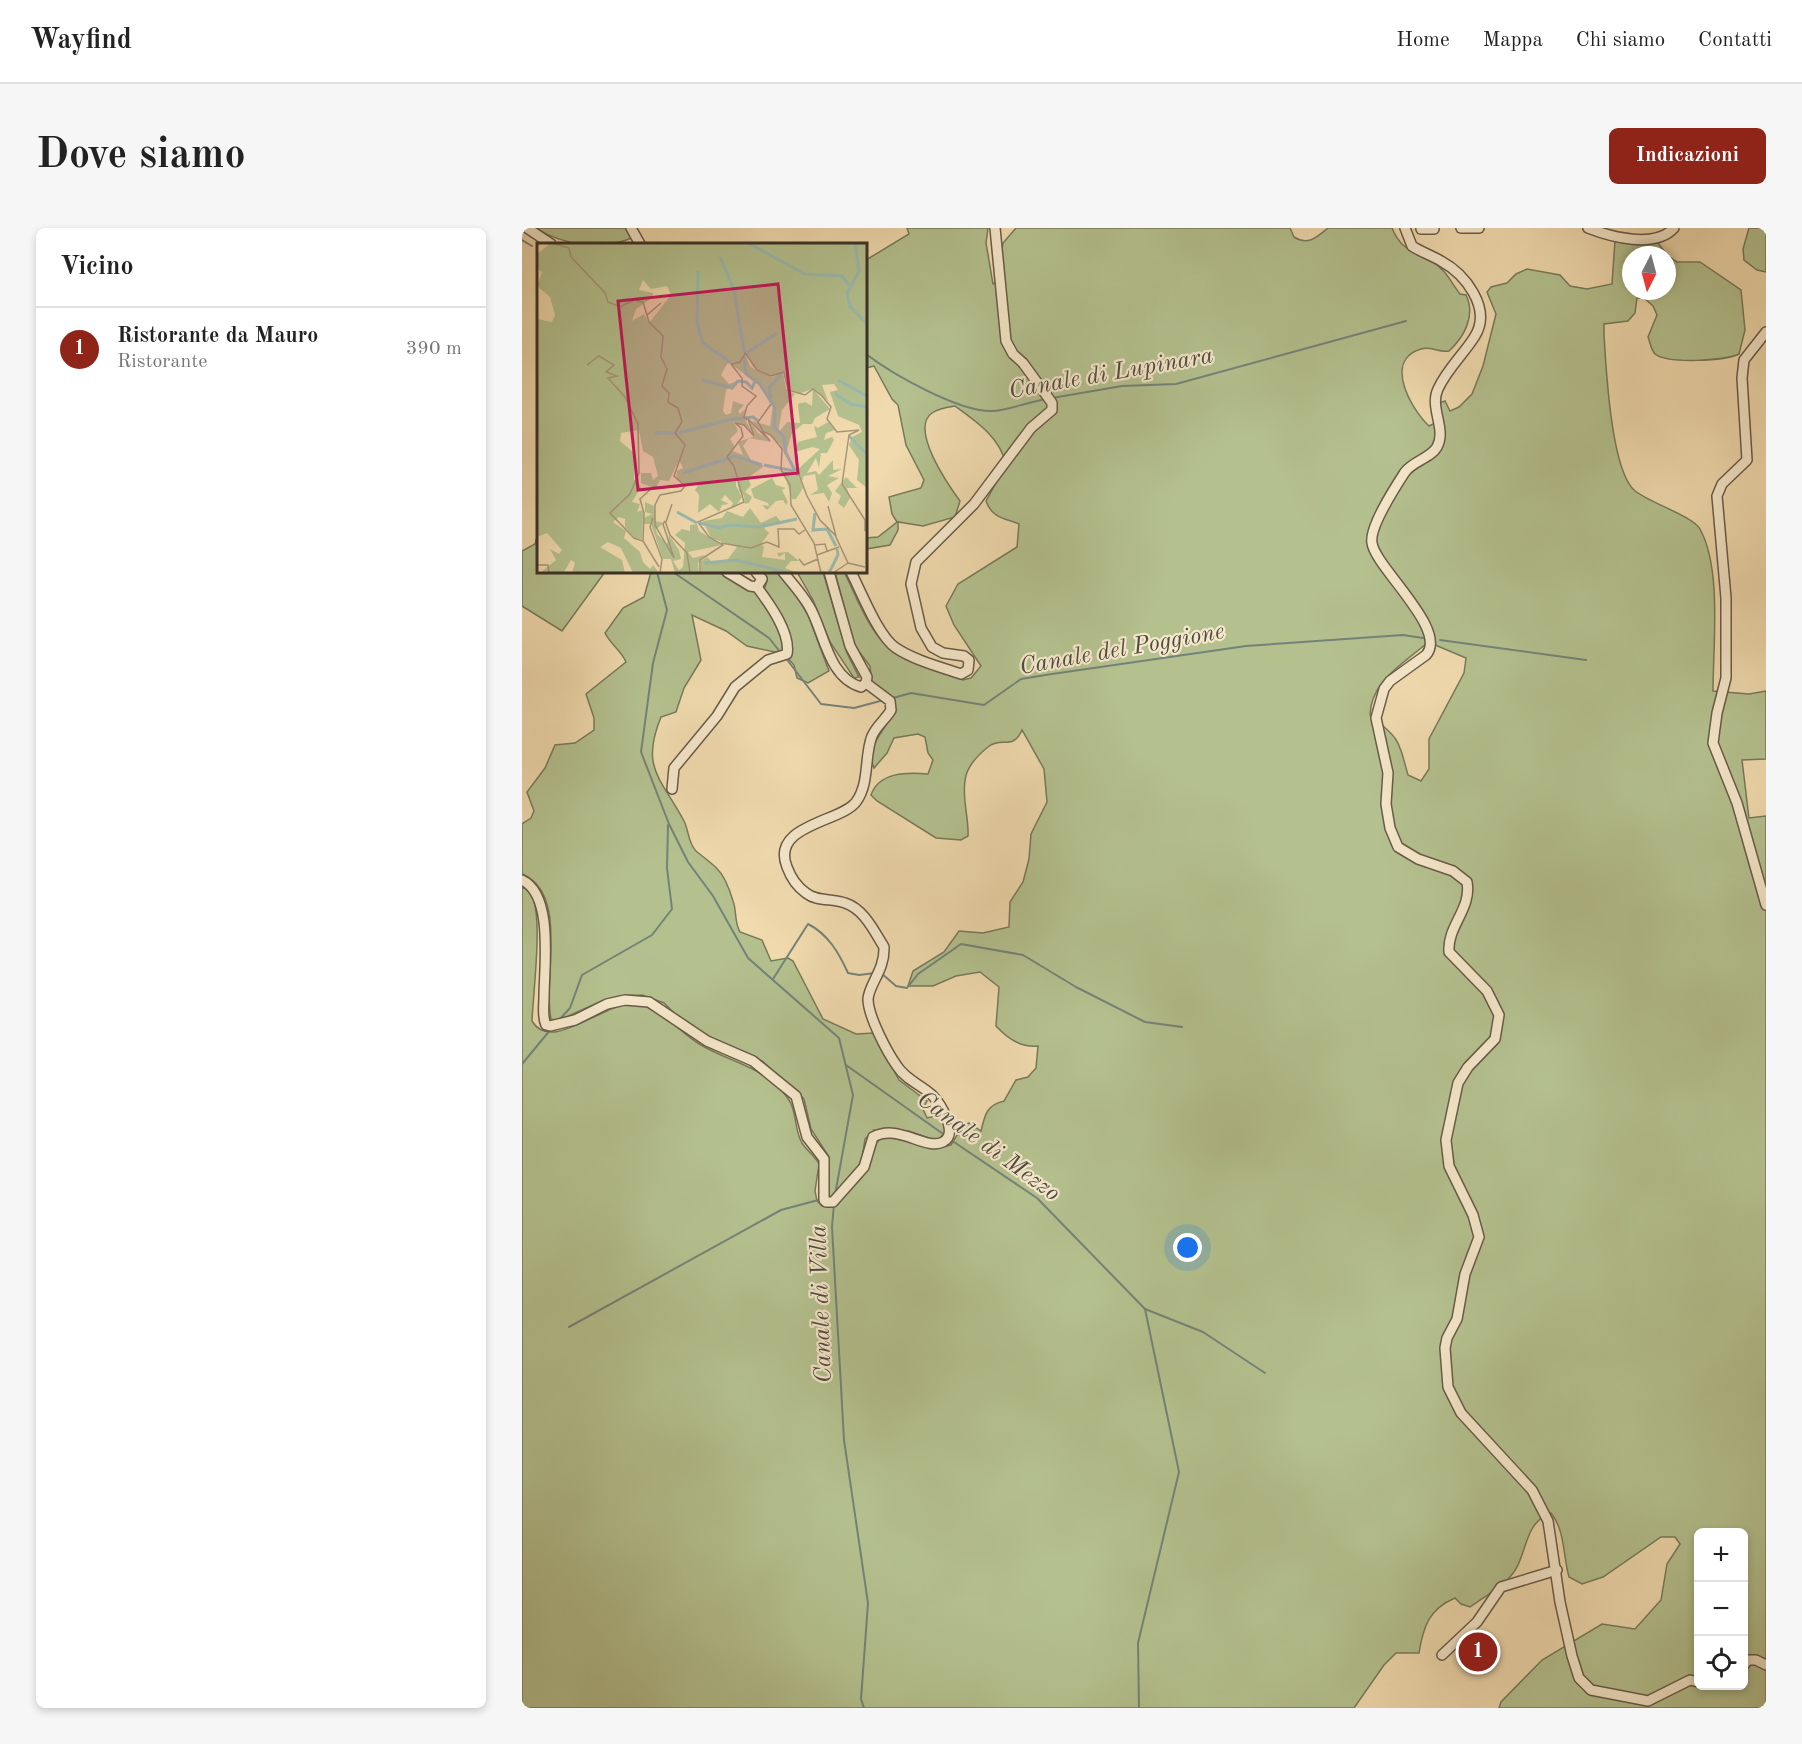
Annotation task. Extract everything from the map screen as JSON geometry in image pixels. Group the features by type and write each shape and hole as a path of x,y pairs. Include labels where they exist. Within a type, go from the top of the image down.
{"street":[{"path":"527,228 550,243"},
{"path":"631,228 639,243"},
{"path":"852,573 883,633 894,647 961,674 968,670 969,660 964,656 943,653 932,647 921,628 911,584 916,562 982,495 1031,428 1052,410 1052,403 1023,363 1013,354 1006,341 995,228"},
{"path":"1405,228 1412,246 1442,261 1459,274 1476,296 1481,312 1477,334 1447,373 1434,399 1440,439 1437,447 1411,464 1405,472 1373,531 1371,543 1410,600 1432,641 1426,655 1390,681 1384,689 1376,718 1388,773 1386,804 1390,828 1398,847 1418,859 1453,871 1467,882 1468,900 1451,934 1449,952 1487,991 1499,1015 1495,1039 1468,1067 1458,1083 1446,1140 1449,1166 1473,1215 1479,1237 1465,1274 1457,1319 1447,1338 1446,1376 1453,1400 1461,1413 1538,1498 1548,1521 1560,1602 1579,1678 1591,1689 1612,1696 1648,1701 1690,1680 1694,1681"},
{"path":"1421,229 1436,228"},
{"path":"1461,228 1479,228"},
{"path":"1587,228 1623,237 1650,239 1669,234 1674,228"},
{"path":"1766,332 1744,360 1742,378 1747,460 1722,484 1717,496 1726,598 1726,678 1717,713 1713,743 1737,803 1766,905"},
{"path":"729,573 750,586 757,587"},
{"path":"757,573 762,579 757,587"},
{"path":"784,573 810,607 820,637 834,663 853,684 861,687 866,683 867,677 850,646 830,573"},
{"path":"672,789 674,768 717,716 735,687 768,660 787,654 787,643 779,623 757,587"},
{"path":"522,880 528,883 540,901 545,940 546,1025 575,1020 616,1002 649,1002 707,1041 753,1061 796,1096 807,1137 824,1159 824,1200 833,1202 860,1174 864,1167 868,1145 879,1133 909,1136 932,1144 945,1141 951,1131 931,1094 909,1081 896,1065 879,1032 868,999 880,974 884,947 867,920 845,902 806,894 793,881 784,854 790,842 803,829 851,807 861,793 873,735 891,710 890,700 866,683"},
{"path":"1442,1655 1477,1622 1501,1587 1557,1570"},
{"path":"1748,1660 1756,1660 1766,1665"}],"green space":[{"path":"536,228 627,228 632,238 614,243 576,243 547,234"},
{"path":"907,228 988,228 986,243 993,284 997,281 1003,243 1016,228 1290,228 1294,237 1304,241 1312,239 1328,228 1392,228 1404,246 1441,268 1460,294 1466,295 1469,303 1467,326 1449,351 1421,349 1410,355 1404,363 1402,374 1404,385 1415,408 1429,426 1439,421 1439,403 1445,401 1450,411 1459,407 1472,394 1483,366 1496,314 1487,292 1491,287 1507,283 1516,274 1527,269 1560,275 1570,286 1587,289 1612,284 1615,241 1658,243 1660,246 1622,246 1622,300 1637,300 1635,313 1628,321 1604,324 1611,417 1620,462 1626,479 1634,490 1696,524 1707,546 1714,586 1715,608 1713,691 1749,694 1766,691 1766,759 1742,760 1749,818 1766,816 1766,1708 1499,1708 1501,1702 1542,1660 1602,1624 1635,1629 1661,1600 1667,1564 1680,1544 1675,1537 1661,1537 1603,1577 1582,1584 1569,1577 1559,1527 1551,1513 1541,1518 1535,1525 1520,1561 1509,1578 1470,1607 1461,1604 1455,1598 1446,1602 1433,1613 1425,1627 1419,1653 1396,1653 1384,1665 1354,1708 522,1708 522,887 532,896 537,921 532,1021 541,1030 552,1032 566,1030 623,1005 646,1006 663,1015 701,1045 771,1080 792,1105 799,1138 819,1164 815,1191 817,1201 822,1206 834,1206 862,1177 875,1144 883,1137 925,1146 951,1145 963,1125 969,1123 981,1131 990,1108 1004,1101 1016,1080 1028,1077 1036,1068 1038,1046 1015,1041 996,1026 999,987 980,972 956,976 933,986 908,986 913,971 944,952 959,931 983,933 1009,927 1010,902 1023,882 1029,859 1031,834 1047,802 1044,769 1022,730 1015,740 993,744 984,750 973,762 966,776 964,795 968,836 961,840 936,838 877,801 871,795 880,782 895,775 928,774 933,760 928,753 925,737 918,734 894,738 887,753 874,768 872,752 874,744 894,709 872,685 870,666 854,645 835,573 844,573 862,610 879,638 886,645 923,666 963,680 971,678 981,666 954,625 946,606 958,584 1017,547 1019,524 995,514 986,501 1006,465 999,446 993,438 955,406 932,413 926,421 925,431 940,471 960,501 955,517 923,526 898,522 898,530 890,545 867,549 867,538 878,537 897,522 892,514 889,497 921,488 924,480 906,445 898,405 892,399 874,366 867,368 867,259 909,234","holes":["1428,642 1466,658 1464,673 1429,739 1429,769 1421,781 1408,775 1393,735 1370,715 1376,692 1390,674"]},
{"path":"1749,228 1766,228 1766,272 1757,270 1744,260 1743,249"},
{"path":"1676,261 1700,262 1741,290 1745,330 1739,354 1710,360 1683,360 1655,354 1648,337 1657,315 1653,306 1646,300 1676,300"},
{"path":"537,537 537,573 604,573 562,631 522,606 522,551 535,544"},
{"path":"651,573 720,573 757,592 765,587 767,581 762,573 778,573 791,587 808,615 829,671 808,683 797,678 794,665 784,654 747,646 726,631 692,615 701,660 684,688 676,712 661,717 652,749 656,772 684,821 691,844 719,871 726,882 740,932 762,940 771,961 788,958 793,961 823,1019 856,1034 874,1033 899,1080 927,1101 923,1109 927,1118 940,1115 947,1130 937,1141 909,1131 874,1130 865,1139 861,1165 831,1198 828,1196 829,1157 811,1129 804,1099 762,1061 701,1033 682,1021 664,1003 642,995 620,996 604,1000 557,1021 551,1019 549,1002 550,918 546,900 537,884 522,874 522,824 531,818 534,811 527,792 545,768 555,745 575,743 594,730 594,718 586,694 626,662 605,633 623,608 644,597"},
{"path":"798,573 823,573 847,653 859,677 854,678 830,642 813,600"}],"waterway":[{"path":"522,240 532,246"},
{"name":"Canale di Lupinara","path":"1052,398 1122,386 1176,384 1406,321"},
{"name":"Canale di Lupinara","path":"867,355 944,399 978,410 998,411 1047,399"},
{"name":"Canale di Villa","path":"657,573 667,610 653,663 641,752 669,824 688,862 713,896 748,958 839,1038 853,1095 835,1195"},
{"name":"Canale del Poggione","path":"674,573 769,638 781,653"},
{"name":"Canale del Poggione","path":"893,698 911,693 984,705 1021,679 1052,674 1246,646 1403,635 1423,638"},
{"name":"Canale del Poggione","path":"1440,640 1586,660"},
{"name":"Canale del Poggione","path":"785,657 821,704 854,708 884,700"},
{"path":"559,1020 570,1008 582,975 652,935 672,909 667,868 668,825"},
{"path":"773,979 808,924 832,945 848,973 859,975 875,973"},
{"path":"881,973 896,986 907,988 918,974 961,944 1023,955 1076,987 1145,1022 1182,1027"},
{"path":"522,1064 551,1029"},
{"name":"Canale di Mezzo","path":"846,1065 946,1136"},
{"name":"Canale di Mezzo","path":"951,1140 1037,1198 1145,1309 1179,1472 1138,1643 1139,1708"},
{"path":"569,1327 781,1210 822,1199"},
{"name":"Canale di Villa","path":"834,1204 832,1227 844,1440 868,1603 861,1699 864,1708"},
{"name":"Canale di Villa","path":"1145,1309 1203,1332 1265,1373"}],"place":[{"name":"Ristorante da Mauro","path":"1478,1652"}]}
